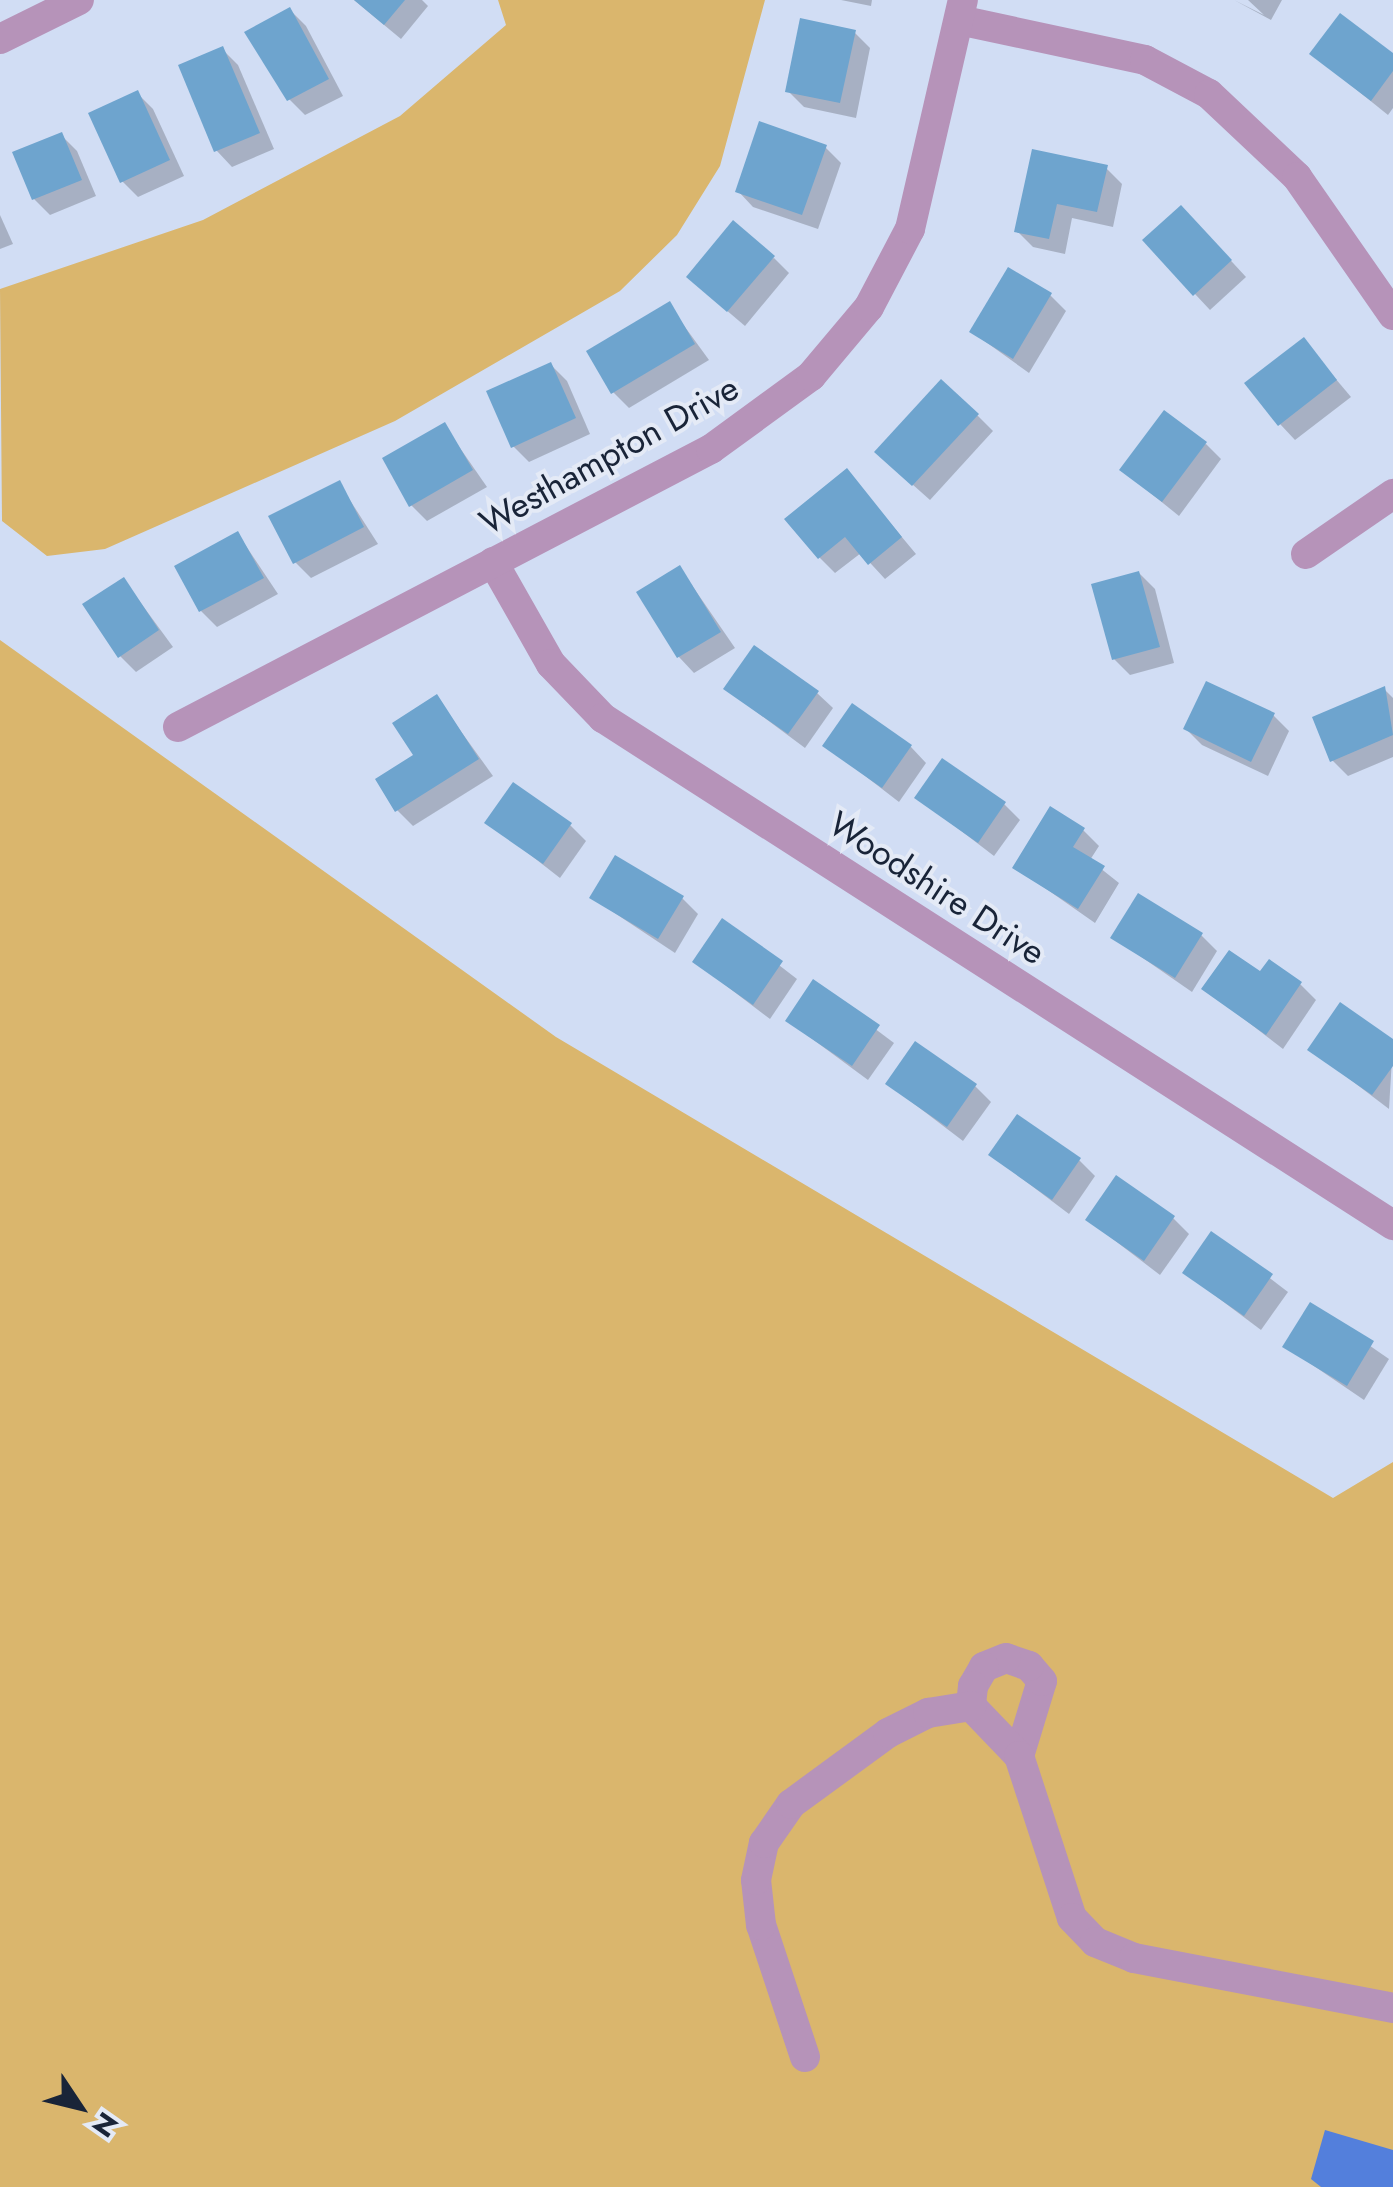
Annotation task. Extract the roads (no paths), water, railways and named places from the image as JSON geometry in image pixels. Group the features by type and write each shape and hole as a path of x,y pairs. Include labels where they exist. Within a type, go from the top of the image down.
{"street":[{"path":"0,39 78,0"},
{"path":"961,10 1146,60 1209,94 1297,177 1393,314"},
{"name":"Westhampton Drive","path":"178,727 711,449 832,354 870,307 910,228 961,10"},
{"path":"1306,554 1393,494"},
{"name":"Woodshire Drive","path":"493,562 551,664 603,718 1393,1224"},
{"path":"1019,1756 1042,1681 1028,1666 1006,1658 984,1668 973,1686 972,1706 1019,1756 1072,1918 1095,1942 1134,1958 1393,2008"},
{"path":"805,2057 760,1925 756,1880 764,1843 791,1804 888,1733 928,1713 972,1706"}],"water":[{"path":"1325,2130 1393,2150 1393,2187 1321,2187 1311,2179"}]}
